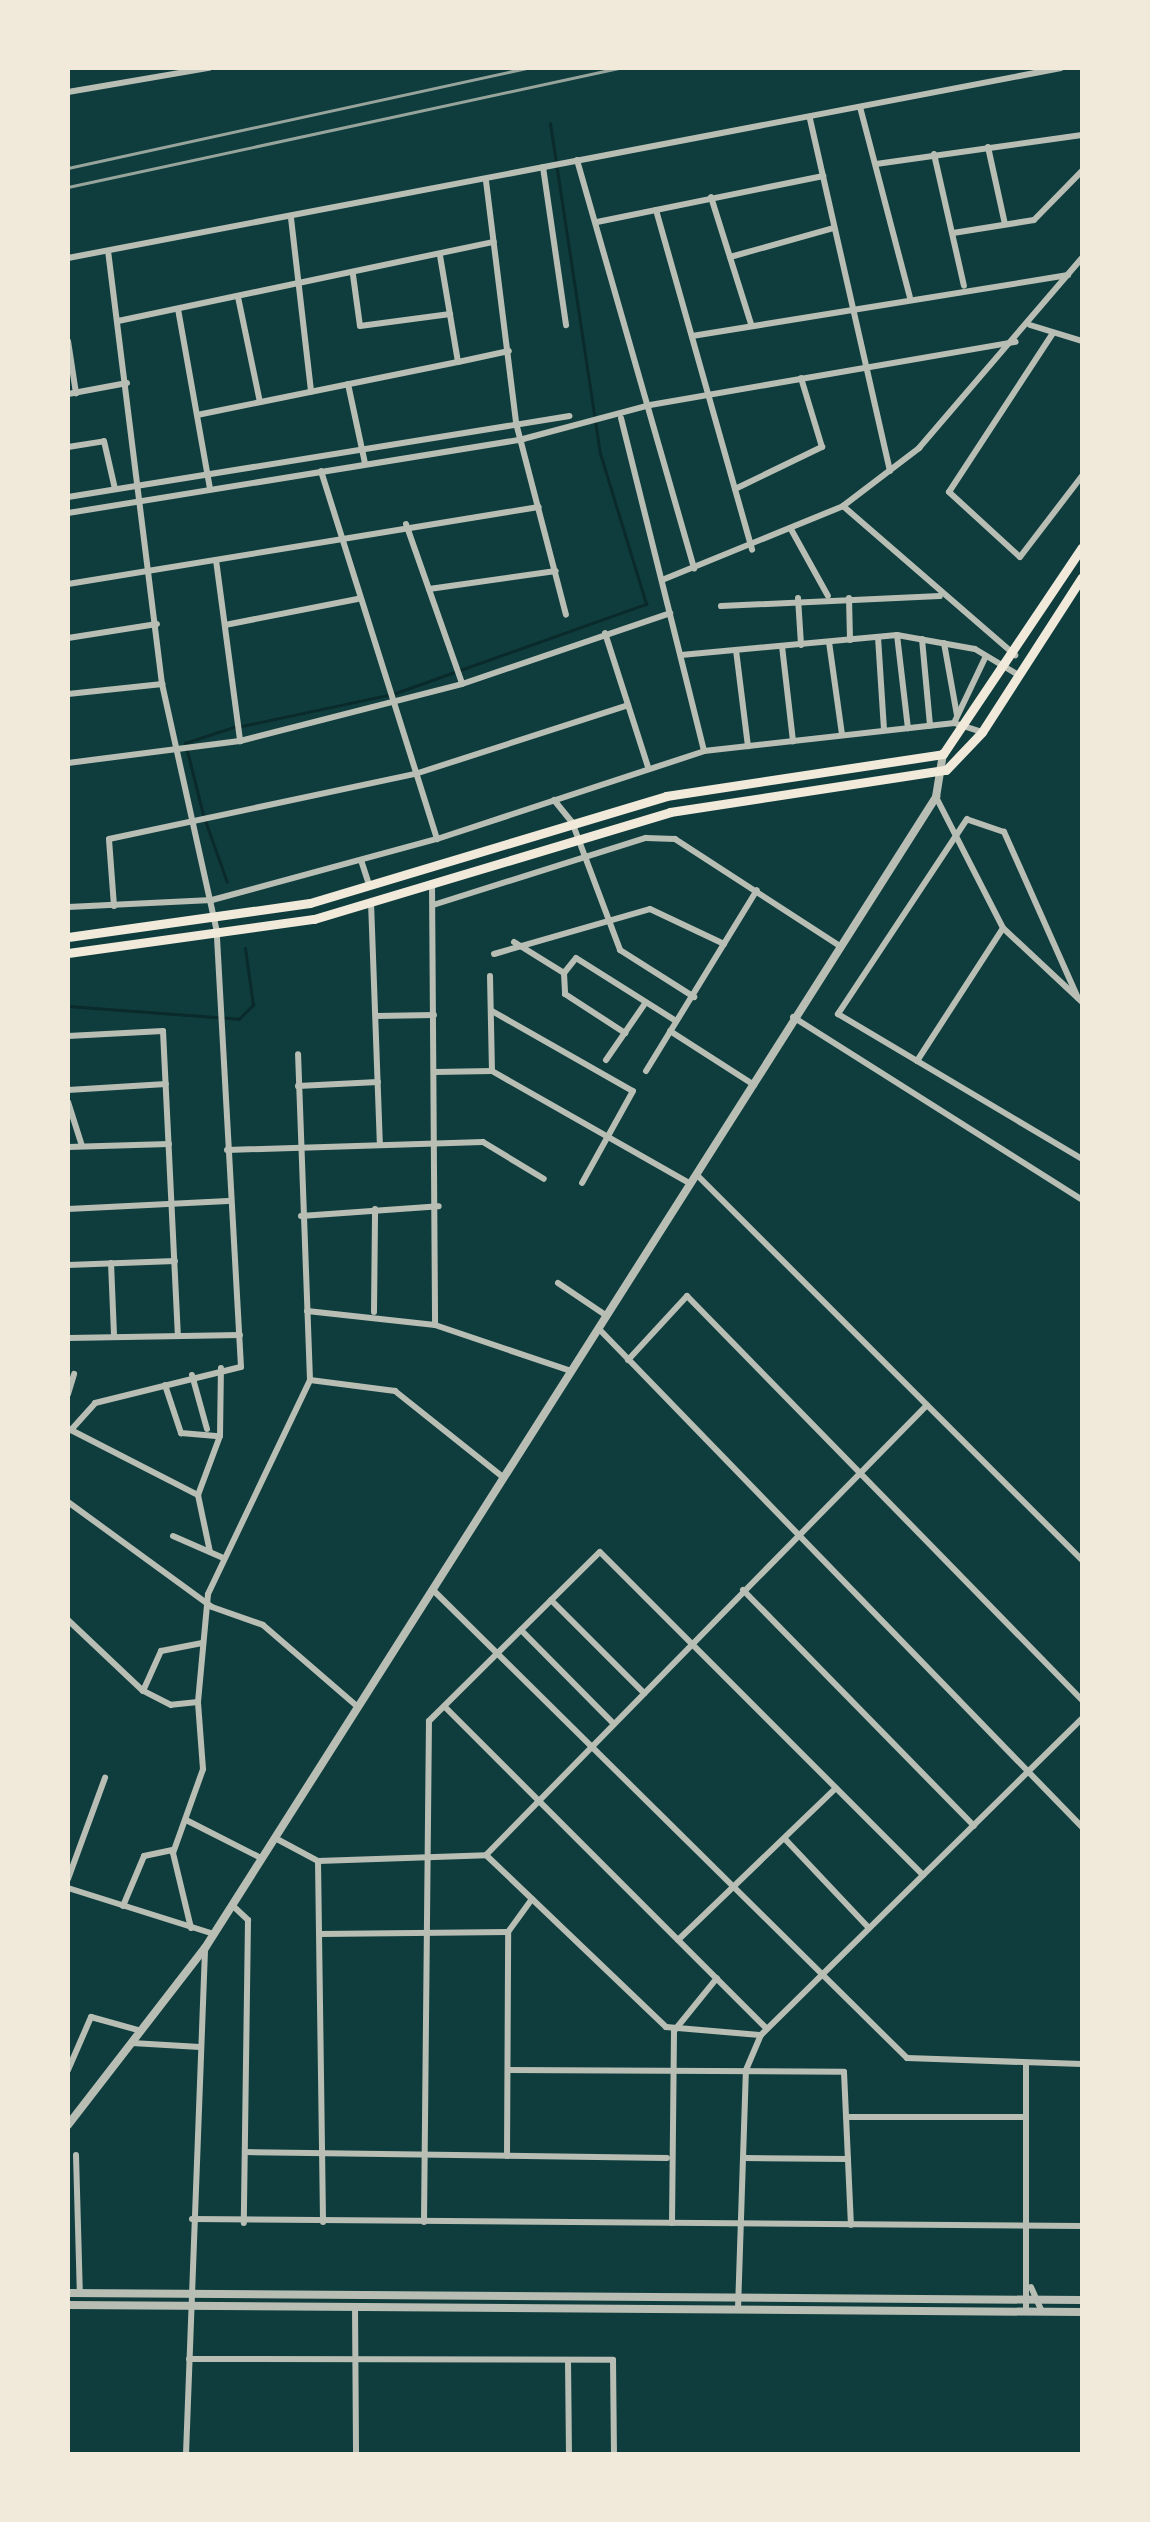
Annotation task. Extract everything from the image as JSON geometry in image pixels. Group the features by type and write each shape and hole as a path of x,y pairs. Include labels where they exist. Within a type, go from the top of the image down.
{"main road":[{"path":"68,937 214,916 369,885 666,796 943,754 969,725 1082,547"},
{"path":"68,954 217,932 371,901 670,812 946,770 982,732 1082,577"}],"street":[{"path":"68,92 140,71 209,68"},
{"path":"68,258 1061,68"},
{"path":"860,108 910,297"},
{"path":"810,119 890,471"},
{"path":"876,164 1082,135"},
{"path":"988,147 1006,224"},
{"path":"934,154 964,286"},
{"path":"526,156 528,170"},
{"path":"573,161 597,222 694,569"},
{"path":"543,167 566,325"},
{"path":"952,233 1034,220 1082,171"},
{"path":"597,222 822,176"},
{"path":"486,181 516,424 524,439 566,615"},
{"path":"711,197 752,325"},
{"path":"656,210 752,550"},
{"path":"291,218 311,392"},
{"path":"730,258 834,228"},
{"path":"118,321 353,275 494,242"},
{"path":"108,252 146,500 162,684 173,752 196,826 217,932 228,1201 241,1367 192,1375 95,1403 69,1429 198,1496"},
{"path":"440,256 458,362"},
{"path":"662,580 752,550 792,531 844,506 890,471 1016,342 1082,258"},
{"path":"353,275 360,326 450,314"},
{"path":"692,336 964,286 1068,275"},
{"path":"238,297 260,402"},
{"path":"178,309 210,489"},
{"path":"1030,325 1082,342"},
{"path":"1053,333 949,492 1020,557 1082,476"},
{"path":"68,341 72,393 127,383"},
{"path":"68,513 524,439 621,418 650,404 1016,342"},
{"path":"197,415 510,352"},
{"path":"735,489 822,447 801,378"},
{"path":"348,384 365,464"},
{"path":"68,497 570,416"},
{"path":"621,418 704,750"},
{"path":"68,447 104,441 115,489"},
{"path":"304,458 307,474"},
{"path":"321,471 338,541 437,839"},
{"path":"844,506 941,596 1015,655"},
{"path":"68,584 338,541 406,524 539,507"},
{"path":"406,524 462,684"},
{"path":"792,531 828,596"},
{"path":"216,560 240,741"},
{"path":"429,589 556,571"},
{"path":"721,606 828,596 941,596"},
{"path":"798,598 802,645"},
{"path":"849,598 850,640"},
{"path":"225,624 357,599"},
{"path":"68,762 240,741 462,684 670,613"},
{"path":"68,638 157,624"},
{"path":"605,633 648,767"},
{"path":"681,655 897,635 944,643 986,656 1017,674"},
{"path":"897,635 908,728"},
{"path":"878,637 884,731"},
{"path":"922,639 930,726"},
{"path":"829,642 842,735"},
{"path":"944,643 956,720"},
{"path":"782,646 794,741"},
{"path":"736,650 748,746"},
{"path":"956,720 986,656"},
{"path":"68,694 162,684"},
{"path":"114,906 109,838 196,826 416,774 628,705"},
{"path":"68,908 212,900 437,839 704,750 956,720 982,732"},
{"path":"68,2125 214,1934 936,797 946,770 943,754"},
{"path":"936,797 1003,928 1080,1000"},
{"path":"554,800 572,822 605,926 620,950 694,997"},
{"path":"1080,1000 1004,832 966,820 838,1014 1082,1159"},
{"path":"433,905 584,860 675,838 840,946"},
{"path":"362,860 369,885"},
{"path":"432,882 438,1206 435,1325"},
{"path":"646,1071 757,890"},
{"path":"371,901 380,1142"},
{"path":"494,954 514,942 605,926 650,909 724,944"},
{"path":"917,1061 1003,928"},
{"path":"514,942 564,974"},
{"path":"625,1032 565,994 564,974 576,958 676,1021"},
{"path":"490,976 492,1071"},
{"path":"606,1060 646,1002"},
{"path":"492,1012 633,1091 610,1142 582,1182"},
{"path":"375,1016 434,1015"},
{"path":"793,1018 1082,1200"},
{"path":"68,1036 163,1031 178,1334"},
{"path":"670,1031 754,1084"},
{"path":"191,1928 173,1849 188,1820 204,1770 198,1702 202,1643 223,1558 267,1485 310,1380 300,1216 298,1054"},
{"path":"436,1072 492,1071 610,1142 691,1184"},
{"path":"298,1086 378,1082"},
{"path":"68,1090 166,1084"},
{"path":"68,1102 82,1146"},
{"path":"227,1150 436,1138 498,1145 544,1179"},
{"path":"68,1147 169,1144"},
{"path":"697,1175 1082,1560"},
{"path":"68,1209 228,1201"},
{"path":"300,1216 438,1206"},
{"path":"374,1312 375,1209"},
{"path":"68,1265 174,1261"},
{"path":"111,1264 114,1336"},
{"path":"558,1283 607,1316"},
{"path":"628,1360 687,1296 1082,1700"},
{"path":"306,1311 374,1312 435,1325 572,1371"},
{"path":"599,1329 1082,1827"},
{"path":"68,1338 240,1336"},
{"path":"210,1552 198,1496 220,1436 221,1368"},
{"path":"68,1394 74,1374"},
{"path":"192,1375 207,1428 220,1436"},
{"path":"310,1380 395,1391 504,1478"},
{"path":"164,1384 181,1434 207,1428"},
{"path":"275,1838 318,1861 486,1855 927,1404"},
{"path":"68,1502 212,1607 262,1625 358,1707"},
{"path":"173,1536 223,1558"},
{"path":"424,2222 429,1722 600,1552 924,1875"},
{"path":"433,1590 818,1978 907,2058 1082,2064"},
{"path":"743,1590 974,1826"},
{"path":"551,1600 644,1693"},
{"path":"68,1620 143,1692 171,1705 198,1702"},
{"path":"520,1630 614,1724"},
{"path":"143,1692 160,1651 202,1643"},
{"path":"445,1708 717,1978 764,2032"},
{"path":"738,2309 746,2224 746,2070 764,2032 1082,1718"},
{"path":"68,1879 105,1778"},
{"path":"678,1940 836,1788"},
{"path":"188,1820 262,1858"},
{"path":"785,1839 869,1928"},
{"path":"123,1906 144,1856 173,1849"},
{"path":"486,1855 674,2031 764,2032"},
{"path":"318,1861 322,2222"},
{"path":"68,1888 214,1934"},
{"path":"507,2156 508,1932 532,1899"},
{"path":"232,1905 248,1920 244,2223"},
{"path":"320,1934 508,1932"},
{"path":"186,2454 205,1948"},
{"path":"672,2223 667,2158 674,2031 717,1978"},
{"path":"68,2070 91,2017 141,2031"},
{"path":"131,2043 200,2047"},
{"path":"1026,2062 1025,2226 1031,2287 1026,2312"},
{"path":"508,2070 674,2074 746,2070 844,2072 851,2225"},
{"path":"846,2117 1026,2116"},
{"path":"245,2152 667,2158"},
{"path":"76,2155 80,2294"},
{"path":"745,2158 848,2159"},
{"path":"192,2219 244,2223 1082,2226"},
{"path":"1031,2287 1042,2299 1042,2312"},
{"path":"68,2294 355,2306 1082,2312"},
{"path":"68,2304 190,2300 1082,2300"},
{"path":"355,2306 356,2454"},
{"path":"188,2358 613,2360 614,2454"},
{"path":"568,2360 569,2454"}],"waterway":[{"path":"242,726 393,694 646,604 600,454 550,124"},
{"path":"203,815 185,743 234,727"},
{"path":"206,822 227,881"},
{"path":"68,1006 239,1019 253,1005 245,949"}],"railway":[{"path":"68,168 527,68"},
{"path":"68,187 619,68"}]}
